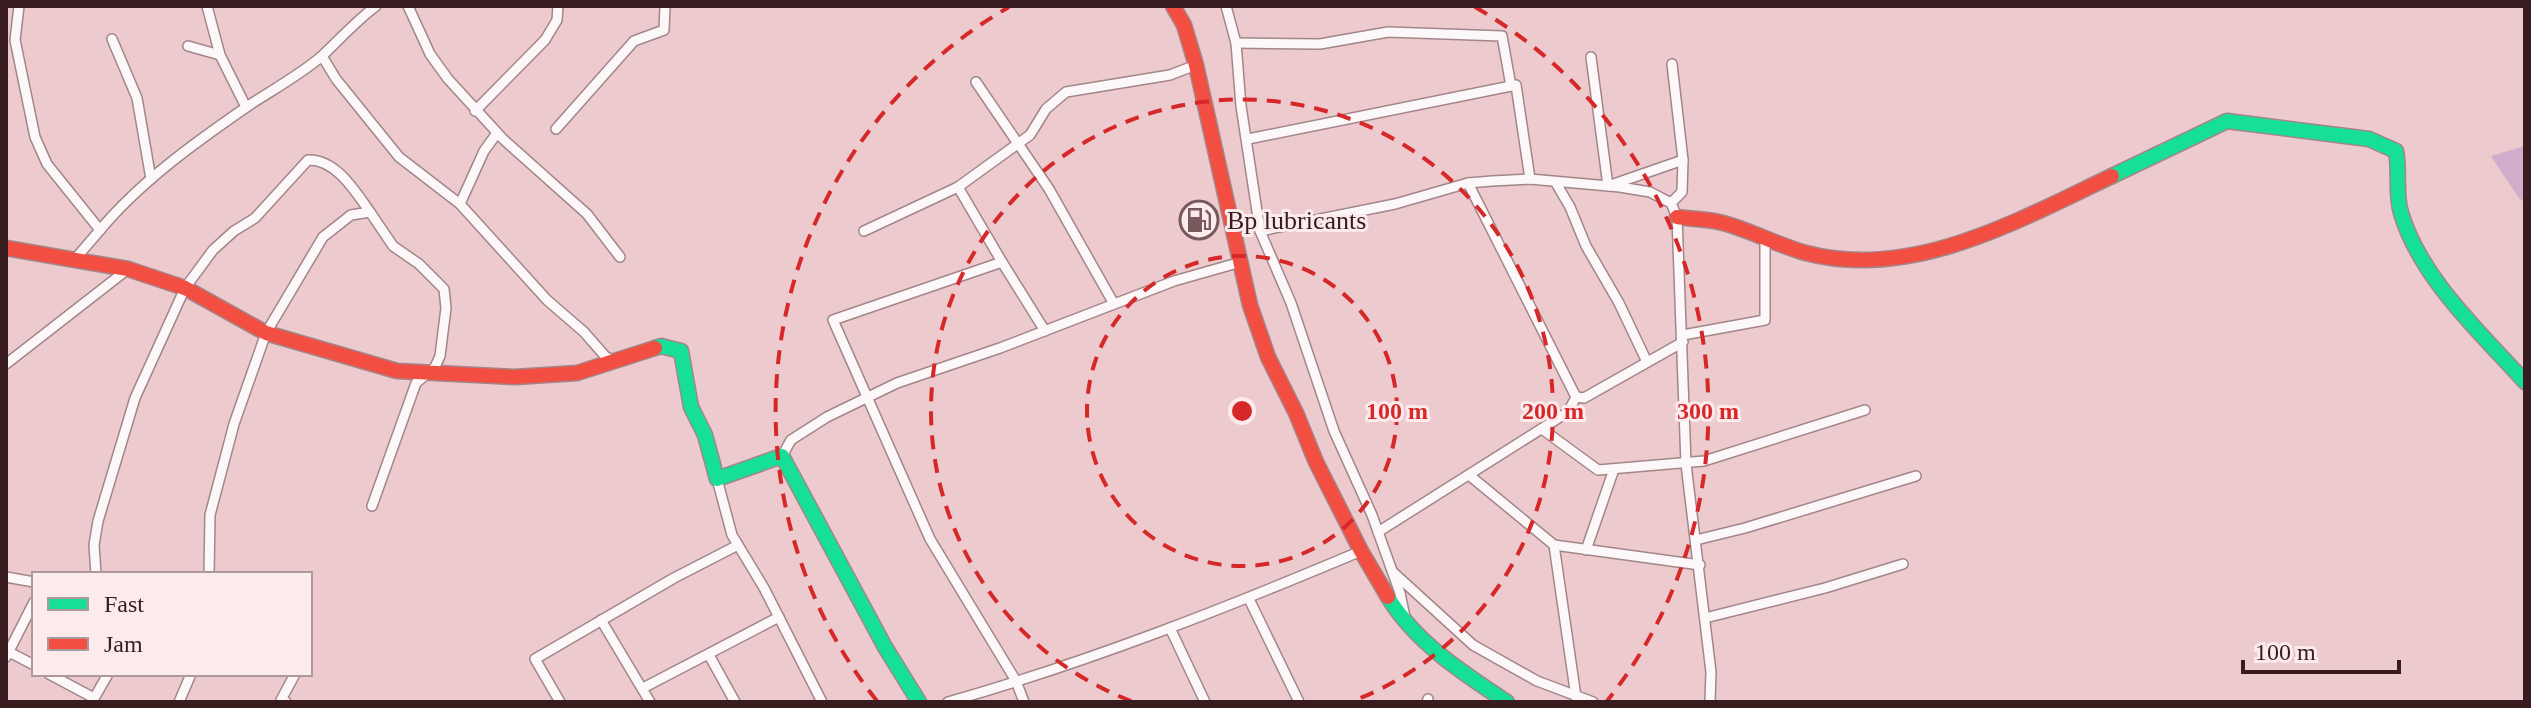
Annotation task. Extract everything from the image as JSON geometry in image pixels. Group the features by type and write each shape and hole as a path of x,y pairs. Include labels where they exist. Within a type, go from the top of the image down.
{"main road":[{"path":"1173,6 1184,25 1196,65 1250,305 1268,357 1316,462 1361,551 1396,610 1465,675 1507,702"},
{"path":"1674,210 1765,236 1807,253 1846,258 1902,258 1999,230 2227,121 2369,139 2396,151 2400,208 2407,232 2423,259 2480,332 2525,382"},
{"path":"6,248 128,269 185,288 266,333 397,371 515,377 577,373 661,346 681,351 691,407 705,435 717,479 782,456 885,647 919,702"}],"street":[{"path":"19,6 15,40 35,137 47,164 100,230"},
{"path":"207,6 220,55 246,107"},
{"path":"76,258 120,205 246,107 322,56 376,6"},
{"path":"408,6 430,54 475,111 587,214 620,257"},
{"path":"475,111 545,40 557,20 558,6"},
{"path":"556,129 634,41 664,30 665,6"},
{"path":"1226,6 1236,43 1241,106 1260,231 1291,303 1334,431 1378,532 1400,593 1405,620"},
{"path":"1236,43 1320,44 1388,32 1502,36 1511,86"},
{"path":"112,39 137,98 151,179"},
{"path":"188,46 220,55"},
{"path":"322,56 336,79 399,157 460,204 547,300 615,362"},
{"path":"1591,57 1608,186"},
{"path":"1672,64 1683,160 1682,192 1674,210 1683,338 1686,464 1711,672 1710,702"},
{"path":"864,231 958,187 1030,135 1046,109 1066,92 1170,75 1196,65"},
{"path":"976,82 1049,189 1114,304"},
{"path":"1248,139 1516,85 1530,179"},
{"path":"460,204 484,151 497,133"},
{"path":"96,572 94,545 98,521 135,398 185,288 213,250 255,218 308,160 320,159 336,170 393,246 419,264 444,289 445,317 440,356 435,367 416,383 372,506"},
{"path":"1608,186 1683,160"},
{"path":"1260,231 1425,197 1468,183 1530,179 1650,192 1674,210"},
{"path":"1468,183 1576,397"},
{"path":"1556,183 1647,362"},
{"path":"958,187 1045,331"},
{"path":"209,572 210,515 234,424 266,333 323,237 351,215 370,212"},
{"path":"1576,397 1584,398 1683,338 1765,320 1765,236"},
{"path":"1002,262 833,320 930,539 1016,681 1024,702"},
{"path":"782,456 791,440 865,398 1174,281 1241,262"},
{"path":"6,364 128,269"},
{"path":"1378,532 1568,412 1576,397"},
{"path":"1542,429 1598,470 1704,461 1865,410"},
{"path":"1586,550 1614,469"},
{"path":"1469,475 1554,545 1700,565"},
{"path":"1696,540 1916,476"},
{"path":"717,479 728,524 822,702"},
{"path":"560,702 535,659 738,545"},
{"path":"1554,545 1576,697"},
{"path":"948,702 1170,628 1249,599 1361,551"},
{"path":"1705,618 1825,588 1903,564"},
{"path":"1391,571 1473,645 1537,681 1593,702"},
{"path":"6,577 32,582"},
{"path":"1249,599 1299,702"},
{"path":"32,606 8,655 32,664"},
{"path":"643,688 779,617"},
{"path":"601,620 650,702"},
{"path":"1170,628 1205,702"},
{"path":"709,655 735,702"},
{"path":"52,676 93,700 107,676"},
{"path":"179,702 190,676"},
{"path":"282,701 294,676"}],"shaded area":[{"path":"2525,146 2525,202 2519,198 2491,156"}],"traffic: fast":[{"path":"2112,176 2227,121 2369,139 2396,151 2401,213 2422,260 2454,304 2525,382"},
{"path":"655,348 661,346 681,351 691,407 705,435 717,479 782,456 885,647 919,702"},
{"path":"1388,597 1426,643 1507,702"}],"traffic: jam":[{"path":"1173,6 1184,25 1196,65 1250,305 1268,357 1316,462 1388,597"},
{"path":"1677,217 1730,225 1806,253 1846,260 1885,259 1925,253 1964,242 2040,211 2112,176"},
{"path":"6,248 128,269 185,288 266,333 397,371 515,377 577,373 655,348"}],"place":[{"name":"Bp lubricants","path":"1199,220"}]}
